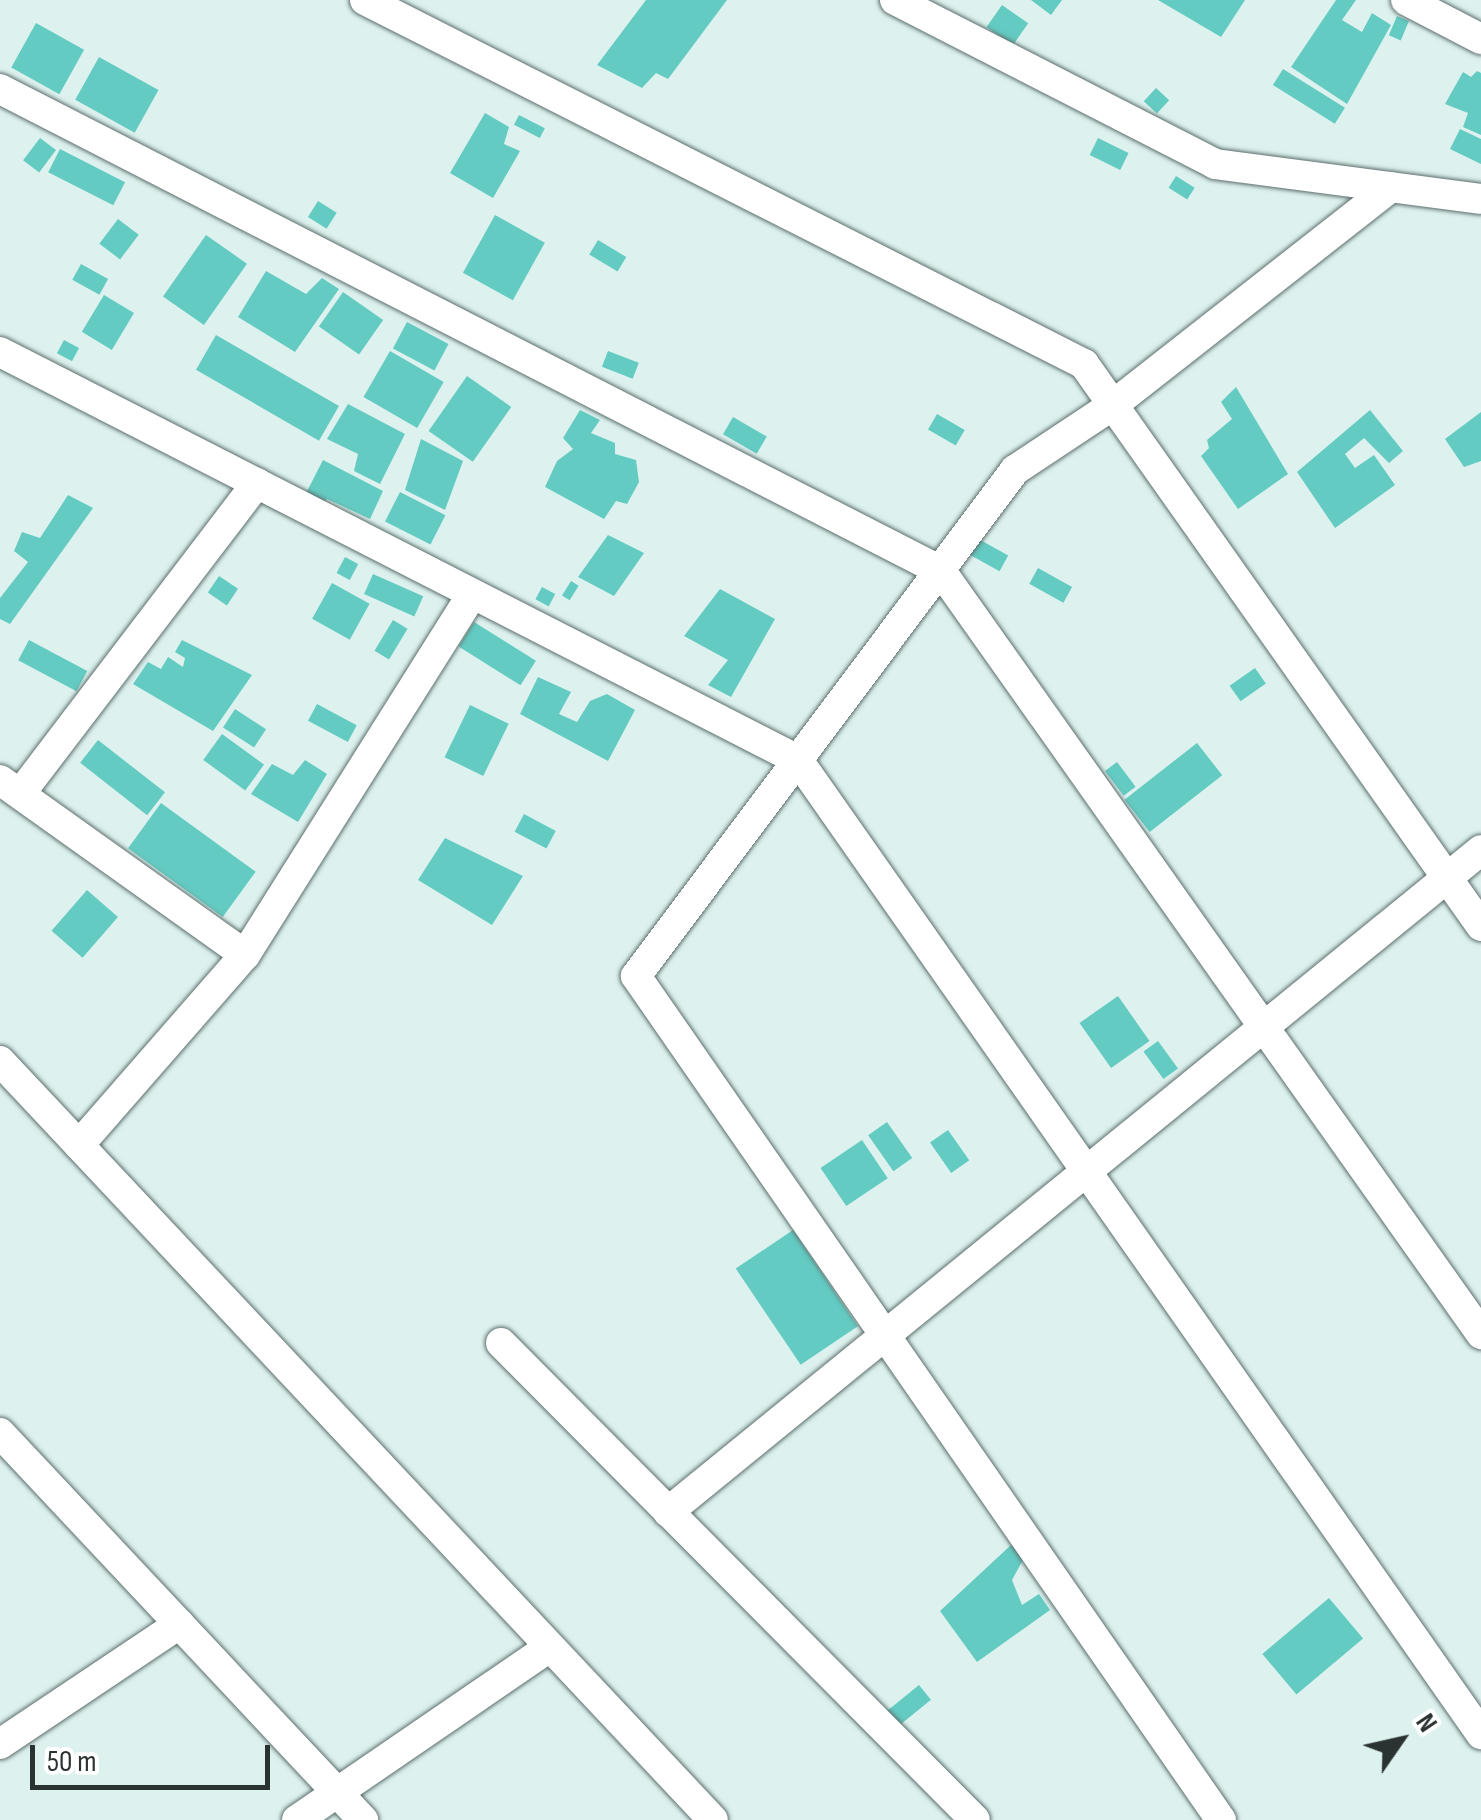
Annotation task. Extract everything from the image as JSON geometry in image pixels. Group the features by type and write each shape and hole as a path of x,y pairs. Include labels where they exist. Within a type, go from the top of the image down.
{"street":[{"path":"365,0 1084,364 1481,926"},
{"path":"895,0 1216,164 1481,198"},
{"path":"1406,0 1481,40"},
{"path":"0,89 940,570 1481,1334"},
{"path":"1221,1820 636,976 1016,470 1113,405 1391,187"},
{"path":"0,352 798,760 1481,1734"},
{"path":"245,955 10,787 257,483"},
{"path":"79,1146 245,955 472,594"},
{"path":"668,1512 1481,850"},
{"path":"0,1061 713,1820"},
{"path":"500,1343 975,1820"},
{"path":"7,1452 179,1624 363,1820"},
{"path":"0,1744 179,1624"},
{"path":"297,1820 550,1647"}],"building":[{"path":"646,0 727,0 668,79 656,73 642,88 597,65"},
{"path":"1031,0 1062,0 1051,15"},
{"path":"1158,0 1245,0 1221,37"},
{"path":"1336,0 1356,0 1342,20 1362,32 1372,13 1391,25 1347,104 1291,67"},
{"path":"1002,5 1028,23 1013,45 987,27"},
{"path":"1397,16 1409,21 1401,40 1389,35"},
{"path":"36,23 84,50 59,94 11,68"},
{"path":"99,57 158,90 135,133 75,100"},
{"path":"1283,69 1345,108 1335,124 1273,85"},
{"path":"1477,71 1481,73 1481,135 1463,127 1468,113 1445,104 1463,72 1471,77"},
{"path":"1156,88 1169,100 1157,113 1144,101"},
{"path":"485,113 509,127 504,144 520,151 493,198 450,173"},
{"path":"519,115 545,128 540,138 514,125"},
{"path":"1460,129 1481,139 1481,164 1450,149"},
{"path":"40,138 56,150 39,172 23,160"},
{"path":"1098,138 1129,153 1120,170 1090,155"},
{"path":"60,149 125,182 113,205 48,172"},
{"path":"1176,176 1195,188 1187,200 1169,188"},
{"path":"318,201 337,213 327,229 308,217"},
{"path":"495,215 545,243 513,300 463,273"},
{"path":"118,219 139,235 120,259 99,244"},
{"path":"206,235 247,264 204,325 163,296"},
{"path":"598,240 626,257 618,272 589,255"},
{"path":"81,264 108,279 99,295 72,280"},
{"path":"266,271 306,294 322,278 339,289 295,352 238,317"},
{"path":"343,292 383,320 359,355 319,326"},
{"path":"104,295 134,313 112,350 82,332"},
{"path":"407,322 448,344 434,371 393,348"},
{"path":"216,335 339,406 319,441 196,370"},
{"path":"64,340 79,348 72,361 57,353"},
{"path":"390,351 444,382 417,428 364,397"},
{"path":"608,351 639,363 633,379 602,367"},
{"path":"467,376 511,407 473,462 429,431"},
{"path":"1236,387 1288,474 1238,509 1201,456 1209,448 1207,440 1232,419 1221,402"},
{"path":"348,404 405,434 380,484 354,471 358,454 327,439"},
{"path":"580,410 600,420 591,433 615,443 615,454 636,460 639,482 627,504 616,501 604,519 545,487 557,461 573,449 563,438"},
{"path":"1370,410 1403,451 1389,463 1364,438 1345,454 1355,468 1374,455 1395,485 1335,528 1297,472"},
{"path":"1481,412 1481,461 1464,467 1445,439"},
{"path":"937,414 965,430 956,446 928,430"},
{"path":"733,417 767,436 757,454 723,434"},
{"path":"421,439 463,461 445,510 405,490"},
{"path":"323,460 383,491 370,519 327,499 319,509 302,501"},
{"path":"400,492 445,515 430,545 385,521"},
{"path":"68,495 93,508 10,624 0,619 0,598 28,562 14,551 22,532 40,538"},
{"path":"608,535 644,553 614,596 578,577"},
{"path":"975,537 1008,555 1000,571 966,553"},
{"path":"345,557 358,564 350,580 337,573"},
{"path":"1038,568 1072,587 1063,603 1029,584"},
{"path":"373,574 423,596 414,616 364,594"},
{"path":"219,576 238,589 227,605 208,593"},
{"path":"571,581 579,586 570,600 562,595"},
{"path":"332,583 370,604 350,640 312,619"},
{"path":"542,587 555,594 549,606 535,599"},
{"path":"720,589 775,619 731,697 708,685 728,660 684,636"},
{"path":"393,620 408,629 389,660 374,651"},
{"path":"474,622 536,661 521,685 459,647"},
{"path":"29,640 87,671 76,691 18,660"},
{"path":"182,640 252,675 213,731 133,684 148,662 161,669 168,657 183,667 185,658 175,652"},
{"path":"1255,668 1266,684 1241,701 1230,686"},
{"path":"538,677 571,692 559,714 577,722 590,701 607,694 635,710 608,761 520,714"},
{"path":"317,704 357,725 348,742 308,721"},
{"path":"470,705 509,724 483,776 445,757"},
{"path":"235,709 266,729 254,748 223,727"},
{"path":"222,734 264,765 245,790 203,760"},
{"path":"98,740 165,792 147,815 80,763"},
{"path":"1197,743 1222,775 1150,832 1125,800"},
{"path":"305,760 327,774 298,822 251,794 272,764 293,775"},
{"path":"1117,762 1136,787 1124,796 1105,771"},
{"path":"161,803 256,872 223,917 128,848"},
{"path":"524,814 556,831 546,849 515,832"},
{"path":"445,838 523,876 492,925 418,880"},
{"path":"87,890 118,917 83,958 52,931"},
{"path":"1118,996 1150,1041 1111,1068 1079,1023"},
{"path":"1158,1041 1178,1069 1163,1079 1143,1052"},
{"path":"887,1122 912,1158 893,1171 868,1135"},
{"path":"948,1130 969,1160 951,1173 930,1143"},
{"path":"862,1140 888,1178 846,1206 821,1168"},
{"path":"793,1230 858,1326 801,1365 736,1269"},
{"path":"1011,1545 1024,1558 1012,1580 1022,1605 1039,1594 1050,1610 977,1662 940,1611"},
{"path":"1329,1598 1363,1639 1296,1695 1262,1654"},
{"path":"919,1685 931,1700 897,1727 885,1713"}]}
